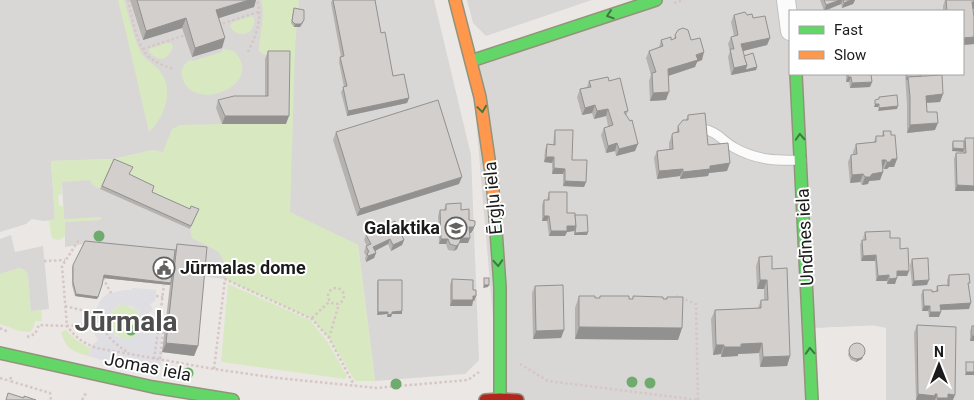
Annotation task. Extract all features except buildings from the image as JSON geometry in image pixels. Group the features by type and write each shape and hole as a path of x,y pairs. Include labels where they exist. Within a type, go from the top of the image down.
{"street":[{"name":"Ērgļu iela","path":"455,0 480,97 492,180 500,287 501,361 495,399"},
{"path":"471,61 656,0"},
{"path":"786,0 789,23"},
{"name":"Undīnes iela","path":"796,75 812,400"},
{"name":"Jomas iela","path":"0,353 152,387 233,400"},
{"path":"495,399 518,400"}],"lane":[{"path":"703,129 710,130 731,146 748,155 769,160 801,160"}],"path":[{"path":"128,0 143,50 159,64 172,70"},
{"path":"248,52 260,18 257,0"},
{"path":"215,26 259,12"},
{"path":"143,50 185,35"},
{"path":"80,238 62,266 67,326 77,338 86,344 96,348 214,369 354,386 376,388 468,380 479,374 486,361 513,361 548,381 698,400 696,304 676,296"},
{"path":"44,261 66,260"},
{"path":"103,278 111,293"},
{"path":"214,369 225,279 312,319 329,338 354,386"},
{"path":"154,358 164,285"},
{"path":"329,302 329,291 332,288 340,289 343,292 343,300 339,304 329,338"},
{"path":"156,296 163,297"},
{"path":"329,302 339,304"},
{"path":"312,319 329,302"},
{"path":"65,306 94,312 105,333 116,345 132,354"},
{"path":"160,317 164,324 160,360"},
{"path":"21,337 29,337 35,334 39,325 67,326 92,324 99,320"},
{"path":"0,328 10,332"},
{"path":"0,378 10,381"}],"shaded area":[{"path":"0,0 434,0 471,155 479,360 465,374 375,381 358,245 153,150 114,159 51,161 55,220 43,221 32,219 26,224 0,232"},
{"path":"467,0 592,0 486,36 473,23"},
{"path":"656,0 974,0 974,400 886,400 886,328 872,325 809,328 812,400 500,399 471,61"},
{"path":"90,180 96,187 190,229 192,238 219,252 225,264 227,276 225,279 202,276 84,244 65,247 65,222 101,220 101,218 64,219 62,182"},
{"path":"11,235 15,252 43,246 49,309 31,311 28,275 25,270 19,268 0,274 0,239"},
{"path":"133,288 156,290 155,301 150,304 153,310 149,312 150,326 162,328 160,350 163,350 160,368 121,360 102,360 88,356 91,346 98,340 94,333 92,319 101,300 107,294 132,290","holes":["123,304 123,306 131,306 138,311 141,321 143,321 140,329 135,334 136,336 128,339 116,336 110,329 112,312 115,308"]},
{"path":"906,295 906,324 809,328 808,296"}],"green space":[{"path":"118,0 124,0 140,51 159,70 166,86 167,94 163,111 160,119 149,132 129,45"},
{"path":"261,0 299,0 295,48 290,212 358,245 375,381 355,381 329,338 312,319 225,279 227,276 219,252 191,238 190,229 198,212 189,212 151,195 153,188 128,177 131,170 113,162 100,189 92,184 62,182 62,194 58,195 59,206 63,206 64,218 100,217 101,220 65,222 65,236 59,240 53,239 51,236 49,220 55,219 51,161 114,159 153,150 163,152 172,129 180,125 286,124 271,56 259,51 263,19"},
{"path":"252,16 254,23 250,31 242,34 233,31 230,26 233,22"},
{"path":"171,43 173,46 168,55 162,59 152,55 149,51 149,49"},
{"path":"223,49 234,51 242,64 241,75 234,85 223,91 211,94 198,93 188,88 182,76 185,65 190,60 193,61 222,52"},
{"path":"19,268 25,270 28,275 31,311 41,310 42,321 35,321 30,332 19,331 0,324 0,274"},
{"path":"228,284 310,320 327,341 347,376 345,379 221,362"},
{"path":"123,304 135,310 143,321 137,335 129,339 118,336 110,328 112,313"},
{"path":"66,330 76,340 90,348 88,356 74,351 68,346 61,332"}],"traffic: fast":[{"path":"471,61 656,0"},
{"path":"796,75 812,400"},
{"path":"494,202 500,287 500,399"},
{"path":"0,353 153,387 233,400"}],"traffic: slow":[{"path":"455,0 480,97 494,202"}],"traffic: jam":[{"path":"485,400 518,400"}],"place":[{"name":"Galaktika","path":"456,228"},
{"name":"Jūrmalas dome","path":"164,268"}],"district":[{"name":"Jūrmala","path":"126,321"}]}
